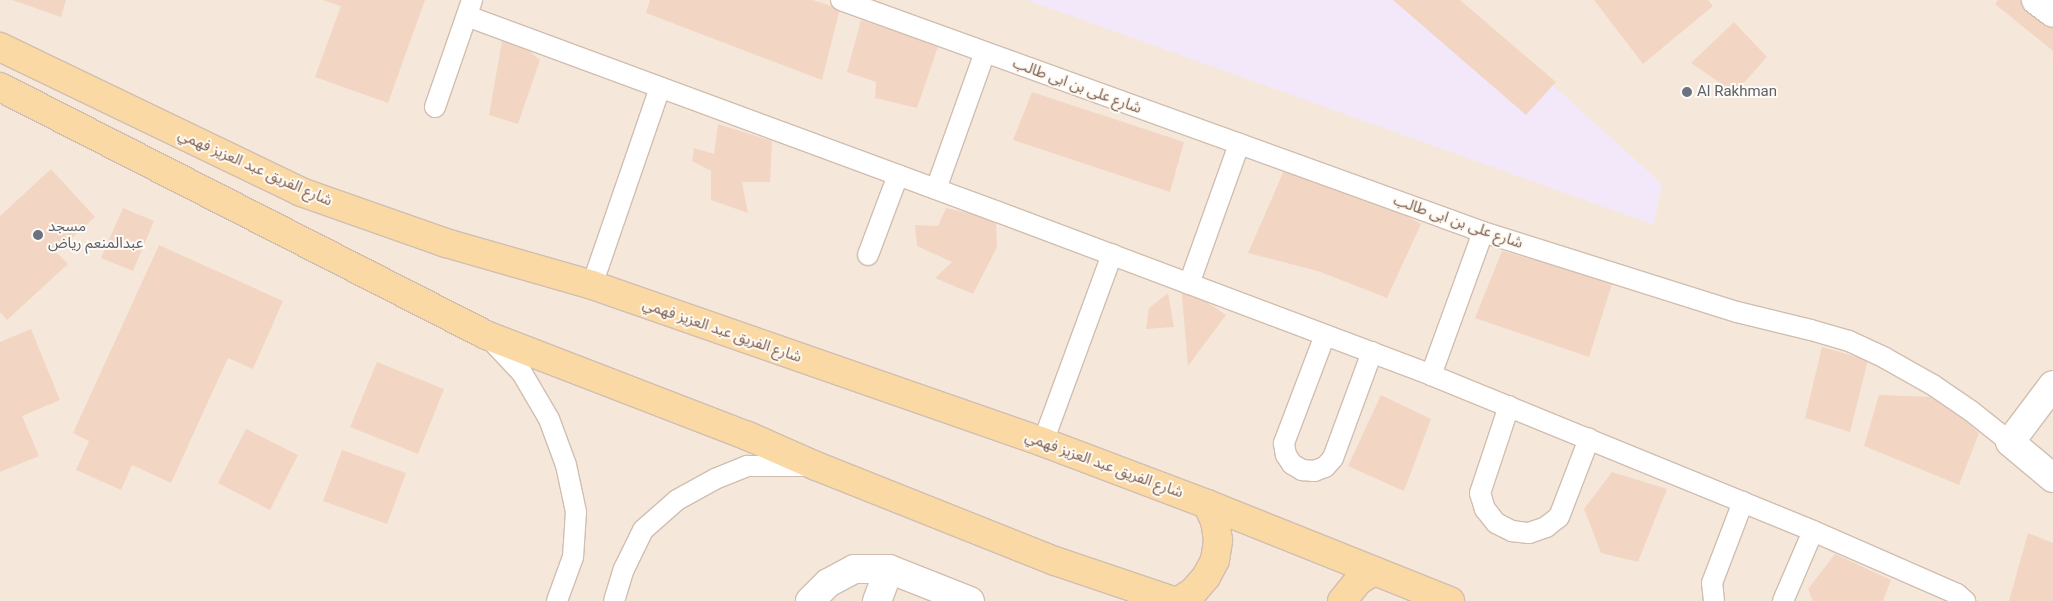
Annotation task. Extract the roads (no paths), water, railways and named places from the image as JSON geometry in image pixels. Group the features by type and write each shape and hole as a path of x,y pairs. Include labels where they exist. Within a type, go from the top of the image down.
{"main road":[{"name":"شارع الفريق عبد العزيز فهمي","path":"0,48 301,192 446,243 592,285 1044,442 1207,504 1450,601"},
{"path":"0,87 486,335 748,436 816,466 1055,561 1173,601"},
{"path":"1179,601 1193,592 1206,577 1215,560 1218,540 1215,521 1207,504"},
{"path":"1342,601 1358,581 1374,570"}],"street":[{"path":"2036,0 2053,13"},
{"path":"2010,442 2053,385"},
{"name":"شارع على بن ابى طالب","path":"2010,442 2053,478"},
{"path":"810,601 828,583 854,569 889,569 970,601"},
{"path":"877,601 889,569"}],"lane":[{"name":"شارع على بن ابى طالب","path":"841,0 1483,232 1737,312 1801,327 1848,342 1885,358 1933,385 1971,411 2010,442"},
{"path":"436,107 470,8 660,87 1112,254 1431,375 1813,531 1957,594 1965,601"},
{"path":"936,189 985,52"},
{"path":"592,285 660,87"},
{"path":"1189,284 1239,144"},
{"path":"868,255 898,175"},
{"path":"1431,375 1483,232"},
{"path":"1044,442 1112,254"},
{"path":"486,335 522,373 550,419 566,465 576,512 573,557 557,601"},
{"path":"1325,335 1284,443 1286,455 1292,464 1302,470 1314,471 1325,467 1333,458 1372,352"},
{"path":"1509,406 1480,493 1485,509 1496,523 1512,531 1529,532 1538,530 1546,527 1559,517 1589,439"},
{"path":"614,601 624,569 643,530 677,500 715,479 748,466 816,466"},
{"path":"1714,601 1712,583 1743,502"},
{"path":"1784,601 1813,531"}],"place":[{"name":"Al Rakhman","path":"1687,92"},
{"name":"مسجد عبدالمنعم رياض","path":"38,235"}]}
